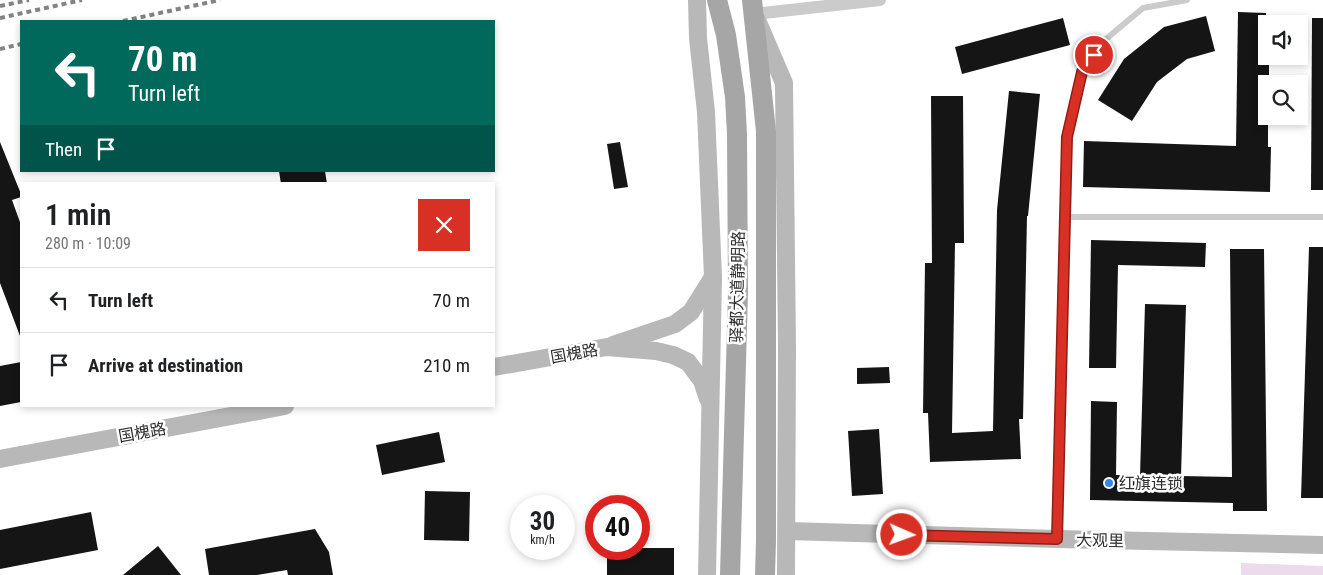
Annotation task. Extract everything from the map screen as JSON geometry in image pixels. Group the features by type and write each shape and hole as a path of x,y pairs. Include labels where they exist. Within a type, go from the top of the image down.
{"main road":[{"name":"驿都大道静明路","path":"717,0 726,35 735,97 737,134 738,292 730,575"},
{"name":"驿都大道静明路","path":"754,5 766,131 765,575"}],"street":[{"path":"697,0 698,38 706,112 713,277 707,575"},
{"path":"786,575 787,346 784,83 754,5 880,0"},
{"path":"607,347 675,324 691,312 713,277"},
{"name":"国槐路","path":"495,367 607,347 656,351 673,355 688,362 702,381 711,409"},
{"name":"国槐路","path":"0,459 280,407"},
{"name":"大观里","path":"787,531 1323,545"}],"lane":[{"path":"1057,539 1067,137 1082,72 1106,39 1143,8 1187,0"},
{"path":"1065,217 1323,217"}],"shaded area":[{"path":"1241,563 1323,566 1323,575 1241,575"}],"building":[{"path":"1238,12 1266,13 1266,15 1258,15 1258,65 1269,65 1269,75 1258,75 1258,125 1268,125 1268,147 1271,147 1270,192 1083,187 1084,141 1236,146"},
{"path":"1206,16 1215,51 1187,59 1157,82 1132,121 1098,100 1124,59 1164,27"},
{"path":"1063,18 1070,45 962,74 955,47"},
{"path":"1312,18 1323,18 1323,190 1311,190"},
{"path":"1009,91 1040,94 1027,216 1023,419 1019,419 1021,459 930,462 928,413 923,413 925,263 932,263 931,96 963,96 964,243 955,243 952,433 993,431 997,210"},
{"path":"0,142 20,192 20,197 12,200 20,222 20,336 0,283"},
{"path":"620,142 628,187 614,189 607,144"},
{"path":"279,172 325,172 327,182 281,182"},
{"path":"1091,240 1206,243 1205,267 1118,265 1116,368 1089,368"},
{"path":"1309,247 1323,247 1323,498 1301,498"},
{"path":"1230,249 1264,249 1267,511 1233,511 1233,503 1090,500 1091,401 1117,402 1116,475 1140,476 1145,304 1186,305 1181,476 1232,477"},
{"path":"20,362 20,402 0,406 0,366"},
{"path":"889,367 890,383 857,384 857,368"},
{"path":"879,429 883,494 852,496 848,431"},
{"path":"439,432 445,462 382,475 376,445"},
{"path":"425,491 470,492 469,541 424,540"},
{"path":"91,512 98,550 0,569 0,530"},
{"path":"315,529 329,552 333,575 288,575 287,570 257,575 209,575 205,549"},
{"path":"158,546 181,575 123,575"},
{"path":"650,548 674,548 674,575 607,575 607,560 650,560"}],"railway":[{"path":"0,6 29,0"},
{"path":"0,18 82,0"},
{"path":"128,20 220,0"},
{"path":"0,49 20,44"}],"place":[{"name":"红旗连锁","path":"1109,483"}],"route":[{"path":"902,535 1057,539 1067,137 1082,72 1094,55"}]}
